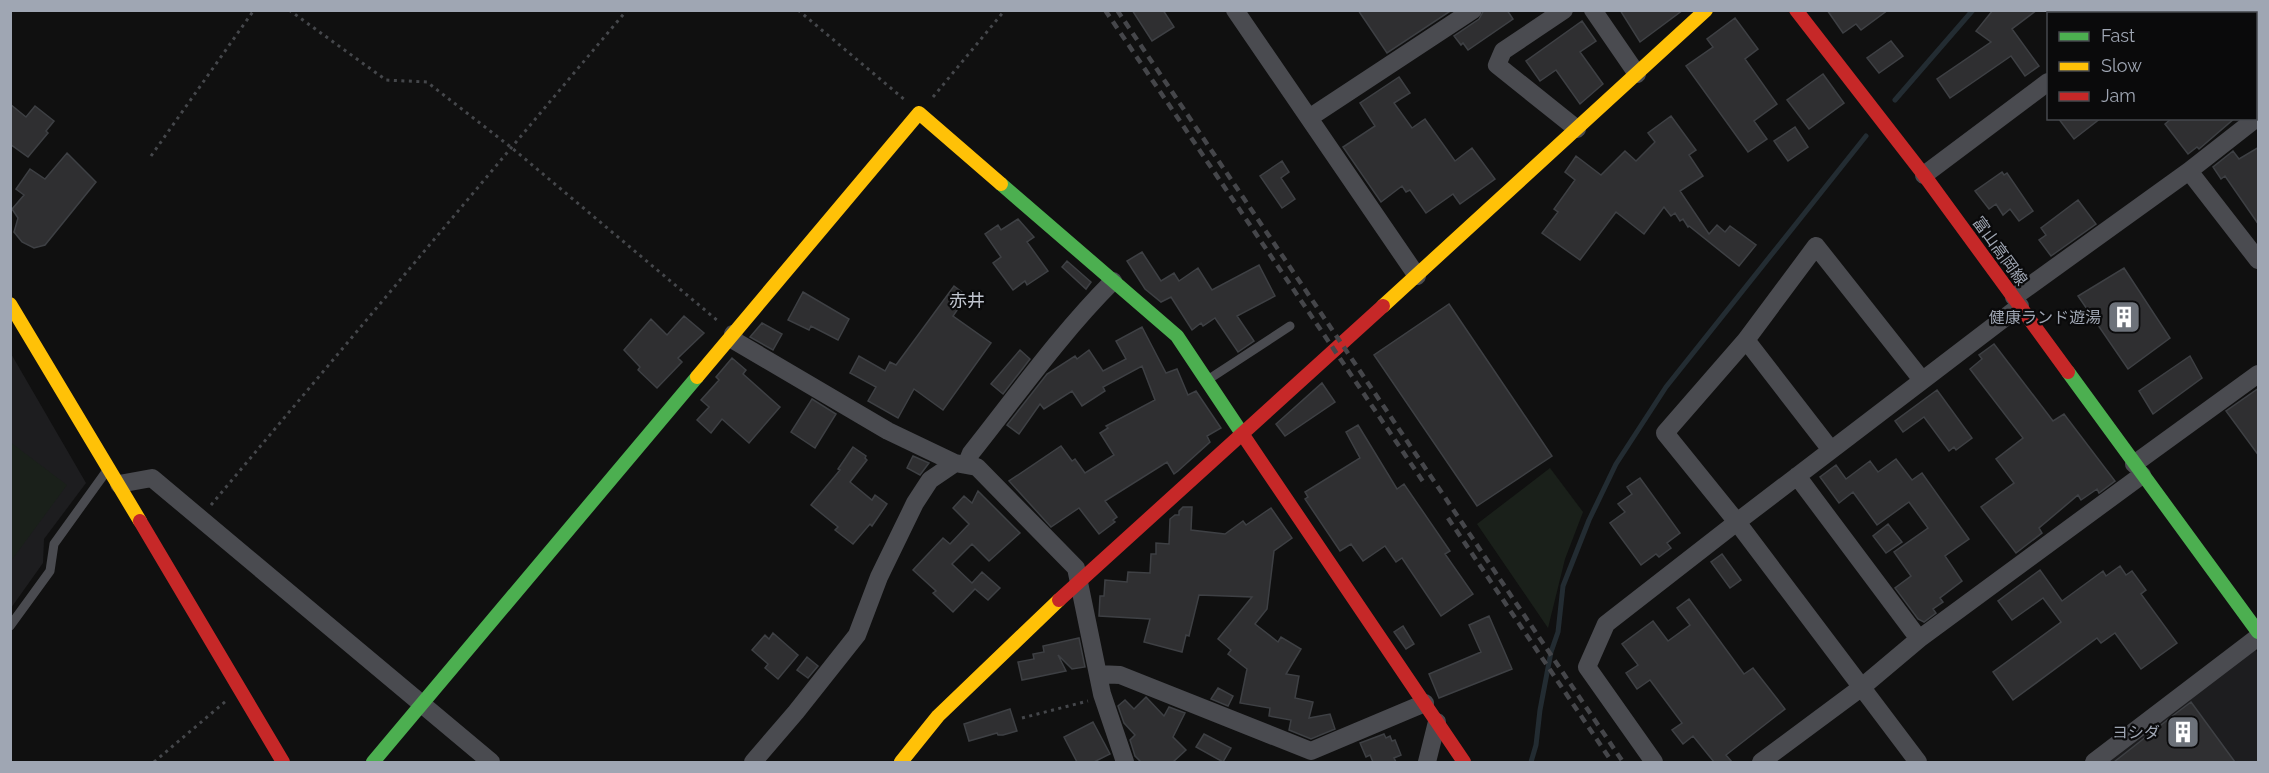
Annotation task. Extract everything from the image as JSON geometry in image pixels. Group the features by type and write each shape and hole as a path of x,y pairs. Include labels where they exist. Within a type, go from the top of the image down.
{"street":[{"path":"1235,10 1417,276"},
{"path":"1309,118 1473,10"},
{"path":"1563,10 1503,51 1497,65 1577,129"},
{"path":"1593,10 1637,74"},
{"path":"901,762 938,716 1080,579 1417,276 1706,10"},
{"name":"富山高岡線","path":"1796,10 1924,175 2138,469 2257,627"},
{"path":"1924,175 2047,83"},
{"path":"373,762 920,112 1177,336 1464,762"},
{"path":"1654,762 1587,667 1606,624 1922,380 2017,302 2255,120"},
{"path":"2188,171 2259,260"},
{"path":"1918,762 1737,522 1665,433 1746,340 1816,246 1922,380"},
{"path":"753,762 796,712 857,634 879,577 915,503 930,480 961,464 1041,364 1113,280"},
{"path":"10,304 241,688 283,762"},
{"path":"734,334 735,341 888,431 961,464 977,467 1076,568 1098,674 1125,762"},
{"path":"1746,340 1831,450"},
{"path":"1761,762 1862,687 1919,639 2259,374"},
{"path":"1797,476 1919,639"},
{"path":"119,484 152,478 490,762"},
{"path":"2094,762 2257,627"},
{"path":"1098,674 1120,675 1311,751 1425,703"},
{"path":"1427,762 1437,722"}],"lane":[{"path":"1207,381 1290,326"},
{"path":"10,626 50,571 54,544 109,467"}],"path":[{"path":"152,156 254,10"},
{"path":"289,10 386,80 427,82 512,148 734,334"},
{"path":"201,518 627,10"},
{"path":"798,10 920,112 1005,10"},
{"path":"154,762 241,688"},
{"path":"1022,718 1104,697"}],"shaded area":[{"path":"10,352 86,483 44,539 43,563 11,608"},
{"path":"10,442 67,485 11,561 10,561"},
{"path":"1550,468 1583,512 1565,559 1548,628 1477,524"},
{"path":"2254,647 2258,654 2258,762 2102,762"}],"building":[{"path":"1132,10 1163,10 1174,27 1152,41"},
{"path":"1358,10 1452,10 1387,53"},
{"path":"1484,10 1507,10 1513,19 1468,50 1454,36 1479,19"},
{"path":"1620,10 1683,10 1640,42"},
{"path":"1827,10 1888,10 1861,30 1856,24 1843,33"},
{"path":"1993,10 2037,10 2012,29 2039,66 2025,76 2011,56 1950,98 1937,79 1991,42 1976,31"},
{"path":"1735,18 1758,49 1745,59 1777,104 1754,121 1767,139 1748,152 1686,66 1713,47 1707,39"},
{"path":"1582,21 1596,41 1580,52 1603,84 1580,104 1556,70 1540,81 1526,61"},
{"path":"1891,41 1903,56 1879,73 1867,58"},
{"path":"1823,74 1844,103 1809,129 1787,100"},
{"path":"1399,77 1410,93 1394,103 1412,128 1425,119 1455,161 1472,148 1495,179 1460,204 1453,194 1426,213 1410,190 1406,192 1402,186 1381,202 1343,147 1375,126 1360,103"},
{"path":"10,104 26,117 35,106 54,121 46,131 48,133 28,157 10,144"},
{"path":"1671,116 1696,150 1689,155 1703,176 1680,191 1709,234 1717,225 1725,232 1730,226 1756,245 1739,266 1688,227 1683,219 1680,221 1675,213 1671,216 1664,207 1644,234 1616,212 1580,260 1542,233 1558,212 1554,209 1575,180 1565,172 1576,156 1601,175 1625,151 1636,161 1655,142 1648,133"},
{"path":"2060,120 2098,120 2074,139"},
{"path":"2170,120 2233,120 2199,149 2197,147 2188,154 2165,124"},
{"path":"1795,127 1808,147 1788,161 1774,141"},
{"path":"2259,147 2259,225 2225,176 2221,179 2213,167 2233,151 2239,159"},
{"path":"67,153 96,182 45,245 34,248 22,242 14,232 18,218 12,209 24,195 16,189 30,169 45,179"},
{"path":"1282,161 1289,172 1281,178 1295,199 1282,208 1260,176"},
{"path":"2002,172 2004,175 2007,173 2033,211 2019,221 2010,209 2003,215 1996,204 1989,209 1975,191"},
{"path":"2078,200 2096,224 2051,256 2039,240 2046,235 2041,228"},
{"path":"1018,219 1034,237 1027,242 1048,271 1027,285 1025,281 1013,290 993,263 1001,257 985,234 998,225 1001,230"},
{"path":"1142,252 1161,281 1174,273 1179,281 1198,268 1212,290 1259,265 1275,296 1237,316 1254,341 1238,352 1215,318 1203,326 1201,323 1192,330 1171,297 1161,302 1145,289 1127,261"},
{"path":"1067,261 1091,282 1086,289 1062,267"},
{"name":"健康ランド遊湯","path":"2124,268 2170,338 2128,369 2078,296"},
{"path":"954,286 967,296 953,316 991,343 943,410 914,389 898,418 868,401 876,387 850,373 859,356 885,371 890,362 896,365"},
{"path":"803,292 849,319 838,340 811,326 809,330 788,320"},
{"path":"1449,304 1552,456 1477,506 1374,355"},
{"path":"684,316 704,333 678,358 682,362 657,388 638,370 640,367 624,350 651,319 667,335"},
{"path":"762,323 782,334 773,350 750,337"},
{"path":"1142,327 1166,373 1177,369 1188,395 1196,391 1221,428 1207,436 1210,442 1174,474 1167,462 1105,501 1117,517 1113,520 1115,522 1099,534 1079,508 1051,527 1009,481 1061,446 1072,461 1075,459 1085,473 1114,455 1100,433 1108,428 1106,426 1155,400 1142,366 1103,387 1105,391 1082,406 1072,391 1044,409 1040,404 1019,434 1007,425 1047,374 1075,356 1077,359 1089,350 1103,371 1126,359 1116,341"},
{"path":"1994,344 2053,421 2064,414 2115,481 2099,493 2097,489 2081,500 2078,495 2039,528 2042,533 2016,553 1981,507 2014,483 1996,459 2023,438 1970,369 1982,359 1979,355"},
{"path":"1020,350 1030,359 1003,394 991,384"},
{"path":"2190,356 2202,378 2153,414 2139,391"},
{"path":"732,358 746,370 743,374 780,407 749,443 722,419 711,433 697,420 709,407 701,400 719,380 716,377"},
{"path":"1322,383 1335,402 1285,436 1276,424"},
{"path":"2259,388 2259,456 2226,411"},
{"path":"1937,390 1972,438 1956,450 1954,447 1949,451 1924,417 1903,432 1895,421"},
{"path":"812,399 836,414 815,448 791,432"},
{"path":"1358,425 1397,489 1404,484 1450,551 1445,554 1473,594 1441,616 1402,558 1396,562 1385,546 1363,561 1351,544 1340,551 1305,499 1308,497 1305,492 1360,458 1346,432"},
{"path":"853,447 866,456 867,460 850,482 872,500 875,495 887,504 872,526 870,524 853,544 835,530 838,527 811,505 840,470 838,469"},
{"path":"913,456 929,463 920,475 907,468"},
{"path":"1896,459 1912,480 1922,473 1969,539 1945,556 1962,581 1940,598 1943,602 1933,609 1936,613 1924,622 1918,619 1895,588 1911,576 1894,552 1928,528 1909,502 1877,525 1853,492 1839,503 1820,477 1836,465 1846,479 1870,461 1878,472"},
{"path":"1640,478 1680,533 1667,543 1671,548 1659,557 1656,554 1641,565 1610,523 1625,512 1618,504 1632,494 1627,487"},
{"path":"978,491 1020,533 989,561 972,544 952,564 972,583 982,572 1000,588 988,600 975,589 953,612 933,593 936,591 913,570 943,538 950,544 969,524 953,508 964,496 972,503"},
{"path":"1183,507 1192,507 1191,530 1225,534 1243,521 1246,525 1271,508 1292,538 1274,551 1267,609 1255,624 1278,642 1281,637 1301,649 1286,674 1299,676 1295,698 1313,702 1309,718 1330,714 1335,729 1311,739 1289,730 1291,720 1269,716 1270,708 1240,703 1247,669 1228,654 1231,650 1218,639 1252,597 1199,595 1189,636 1186,635 1182,652 1144,642 1150,619 1099,616 1100,596 1104,596 1105,580 1127,582 1128,572 1150,573 1151,554 1156,554 1156,543 1169,544 1170,519 1179,515"},
{"path":"1888,524 1902,542 1886,553 1873,536"},
{"path":"1722,554 1741,580 1730,588 1711,562"},
{"path":"2120,566 2126,575 2132,571 2146,590 2141,594 2177,643 2141,669 2115,633 2101,643 2097,638 2013,700 1993,672 2061,622 2043,598 2012,620 1998,601 2040,570 2062,601 2103,571 2106,576"},
{"path":"1689,599 1744,674 1753,668 1785,709 1726,755 1732,762 1714,762 1693,736 1683,744 1672,730 1682,723 1650,680 1637,689 1626,673 1638,665 1622,644 1653,621 1668,641 1690,625 1677,608"},
{"path":"1489,616 1512,669 1439,698 1429,674 1481,652 1469,625"},
{"path":"1403,626 1414,644 1406,649 1394,632"},
{"path":"773,633 798,655 778,679 765,668 768,664 752,650 765,635 769,639"},
{"path":"1079,638 1085,667 1072,669 1058,655 1066,671 1022,680 1018,662 1034,659 1033,654 1044,652 1043,646"},
{"path":"807,657 818,666 808,678 797,670"},
{"path":"1218,688 1233,696 1228,706 1211,699"},
{"path":"1146,697 1164,716 1169,707 1185,713 1173,737 1186,750 1173,762 1141,762 1135,756 1130,740 1135,735 1124,723 1118,706 1125,700 1134,709"},
{"name":"ヨシダ","path":"2191,702 2235,762 2114,762 2175,714"},
{"path":"1010,709 1017,731 1003,735 997,733 969,741 964,724"},
{"path":"1093,722 1110,754 1094,762 1077,762 1064,737"},
{"path":"1204,734 1231,748 1223,762 1196,747"},
{"path":"1384,734 1386,738 1390,736 1392,741 1395,740 1401,755 1394,758 1396,762 1373,762 1370,755 1366,757 1360,743"}],"waterway":[{"path":"1895,100 1973,10"},
{"path":"1531,762 1536,745 1551,652 1558,632 1563,586 1589,520 1616,464 1666,387 1866,136"}],"railway":[{"path":"1105,10 1426,486"},
{"path":"1117,10 1623,762"},
{"path":"1448,518 1612,762"}],"traffic: fast":[{"path":"1001,184 1177,336 1243,435"},
{"path":"2068,372 2258,632"},
{"path":"373,762 697,377"}],"traffic: slow":[{"path":"1383,306 1706,10"},
{"path":"697,377 919,113 1001,184"},
{"path":"10,304 140,521"},
{"path":"901,762 938,716 1059,600"}],"traffic: jam":[{"path":"1796,10 1924,175 2068,372"},
{"path":"1059,600 1383,306"},
{"path":"1243,435 1464,762"},
{"path":"140,521 283,762"}],"place":[{"name":"健康ランド遊湯","path":"2124,317"},
{"name":"ヨシダ","path":"2183,732"}],"district":[{"name":"赤井","path":"967,300"}]}
